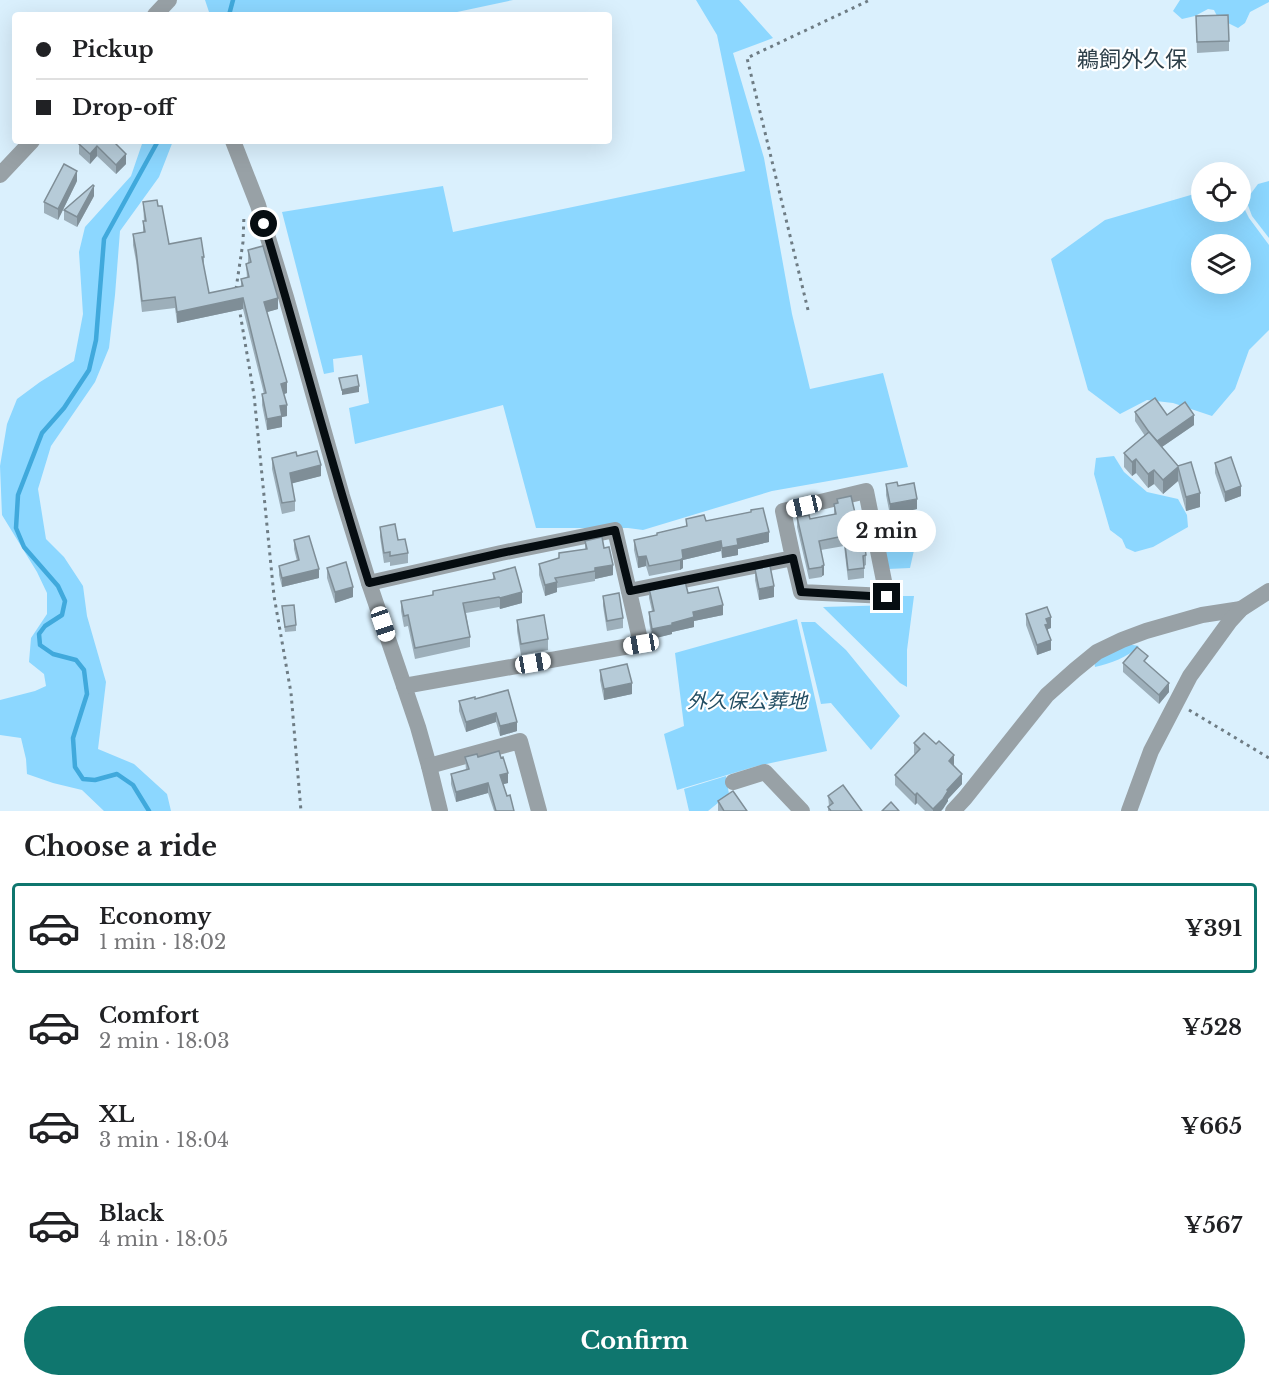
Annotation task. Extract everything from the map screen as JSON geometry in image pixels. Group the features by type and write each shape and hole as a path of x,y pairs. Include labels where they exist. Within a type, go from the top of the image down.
{"street":[{"path":"0,174 29,144"},
{"path":"234,144 258,205 342,496 418,727 440,811"},
{"path":"866,491 887,597 801,592 793,558 783,511 866,491"},
{"path":"369,583 615,530 641,644 404,686"},
{"path":"630,591 793,558"},
{"path":"1129,811 1151,751 1190,676 1241,609 1269,591"},
{"path":"953,811 1047,695 1097,652 1146,631 1210,613 1241,609"},
{"path":"429,766 520,741 539,811"},
{"path":"733,782 765,772 801,811"}],"path":[{"path":"808,310 747,58 870,0"},
{"path":"244,211 243,242 235,286 254,395 274,596 291,693 301,811"},
{"path":"1177,702 1269,758"}],"green space":[{"path":"205,0 513,0 457,12 209,12"},
{"path":"696,0 739,0 773,38 733,53 764,158 792,314 810,389 883,373 908,467 772,491 643,530 536,528 503,405 355,444 349,408 369,403 362,355 333,359 334,372 324,374 282,212 443,186 453,232 745,171 717,35"},
{"path":"1180,0 1269,0 1269,2 1250,12 1245,23 1238,28 1218,18 1214,10 1208,9 1195,16 1182,19 1173,11"},
{"path":"142,144 172,144 159,177 120,231 109,348 95,382 51,446 38,489 46,539 64,557 83,586 87,616 106,682 98,749 134,764 167,794 171,811 104,811 82,790 27,774 21,738 0,735 0,700 46,686 44,674 29,662 31,638 47,614 47,593 37,572 2,515 0,466 7,424 17,399 74,361 83,314 79,252 85,227 131,176"},
{"path":"1269,181 1269,238 1251,213 1251,193 1258,184"},
{"path":"1191,195 1191,222 1251,221 1269,245 1269,330 1249,350 1235,389 1212,416 1173,403 1147,400 1120,414 1088,390 1051,259 1105,220"},
{"path":"1114,456 1124,472 1147,492 1178,499 1187,515 1188,527 1153,547 1135,552 1126,548 1122,539 1110,530 1094,474 1096,458"},
{"path":"917,511 919,528 910,568 888,569 880,519"},
{"path":"894,596 914,596 907,650 907,687 900,683 823,607 894,605"},
{"name":"外久保公葬地","path":"797,619 827,751 757,766 677,790 664,734 684,726 675,653"},
{"path":"801,622 815,622 846,650 900,716 871,750 831,703 821,704"},
{"path":"1127,644 1139,646 1118,660 1095,667 1094,660"},
{"path":"726,776 729,794 708,811 689,811 684,789"}],"building":[{"path":"1228,15 1229,41 1197,42 1196,16"},
{"path":"79,144 116,144 126,154 116,165 97,146 90,154"},
{"path":"64,164 77,171 58,209 44,202"},
{"path":"93,185 77,217 64,210"},
{"path":"157,200 158,206 162,206 169,244 201,238 209,293 243,286 241,279 249,277 246,264 251,262 248,250 263,246 278,298 264,302 287,382 281,384 287,405 280,406 282,416 267,419 262,394 266,393 243,298 177,312 175,297 142,301 133,234 145,232 143,202"},
{"path":"357,375 359,386 342,390 339,378"},
{"path":"1155,398 1167,415 1185,402 1194,415 1157,441 1135,412"},
{"path":"1149,432 1178,466 1191,462 1200,493 1186,497 1178,467 1163,480 1154,470 1148,474 1136,459 1132,462 1124,453"},
{"path":"317,451 321,465 290,473 295,501 282,503 272,458 296,452 297,456"},
{"path":"1231,457 1241,486 1225,492 1215,463"},
{"path":"897,482 898,486 914,483 917,499 890,504 886,484"},
{"path":"851,496 860,534 863,534 866,555 863,556 864,568 848,570 844,536 819,541 824,565 809,569 797,517 809,515 810,519 836,514 834,504 838,503 837,499"},
{"path":"763,508 769,532 737,539 738,545 722,548 721,541 682,550 683,558 680,560 649,566 646,556 638,557 634,540 687,526 686,519 704,515 706,521"},
{"path":"395,524 398,540 405,539 408,553 390,556 390,552 384,553 380,527"},
{"path":"309,536 319,569 282,578 279,566 299,560 294,540"},
{"path":"602,537 604,548 609,547 613,565 595,568 595,571 555,578 557,582 545,585 539,564 559,558 559,553 587,549 585,541"},
{"path":"346,562 353,587 335,592 327,568"},
{"path":"770,566 774,586 759,589 755,569"},
{"path":"515,567 522,592 500,598 463,603 470,637 415,648 408,615 404,616 401,601 433,595 433,591 495,579 493,573"},
{"path":"685,581 688,593 718,587 723,605 693,612 694,617 652,629 649,612 654,611 649,588"},
{"path":"619,593 623,618 607,621 603,596"},
{"path":"294,605 296,625 285,627 282,606"},
{"path":"1047,607 1051,617 1046,619 1048,624 1045,625 1051,640 1037,645 1026,614"},
{"path":"544,615 548,639 521,644 517,620"},
{"path":"1137,647 1148,656 1144,661 1169,683 1159,695 1123,663"},
{"path":"627,664 632,683 604,689 600,670"},
{"path":"508,690 517,722 500,726 496,713 466,722 459,701"},
{"path":"924,733 936,744 939,741 954,755 949,761 962,774 933,809 895,775 920,749 914,743"},
{"path":"499,751 508,773 500,775 507,796 510,795 514,811 496,811 488,783 456,792 451,774 469,769 465,757 477,754 478,757"},
{"path":"843,785 862,811 831,811 828,807 833,803 828,796"},
{"path":"733,791 747,811 724,811 718,801"},
{"path":"891,802 899,811 882,811"}],"waterway":[{"path":"230,12 233,0"},
{"path":"149,811 133,785 117,774 95,780 83,779 75,767 73,738 87,694 84,670 76,660 53,654 40,645 39,634 45,626 62,615 65,601 58,586 24,547 16,528 18,495 42,433 64,408 89,370 96,340 104,239 156,144"}],"district":[{"name":"鵜飼外久保","path":"1132,59"}],"route":[{"path":"264,224 369,583 615,530 630,591 793,558 801,592 887,597"}]}
